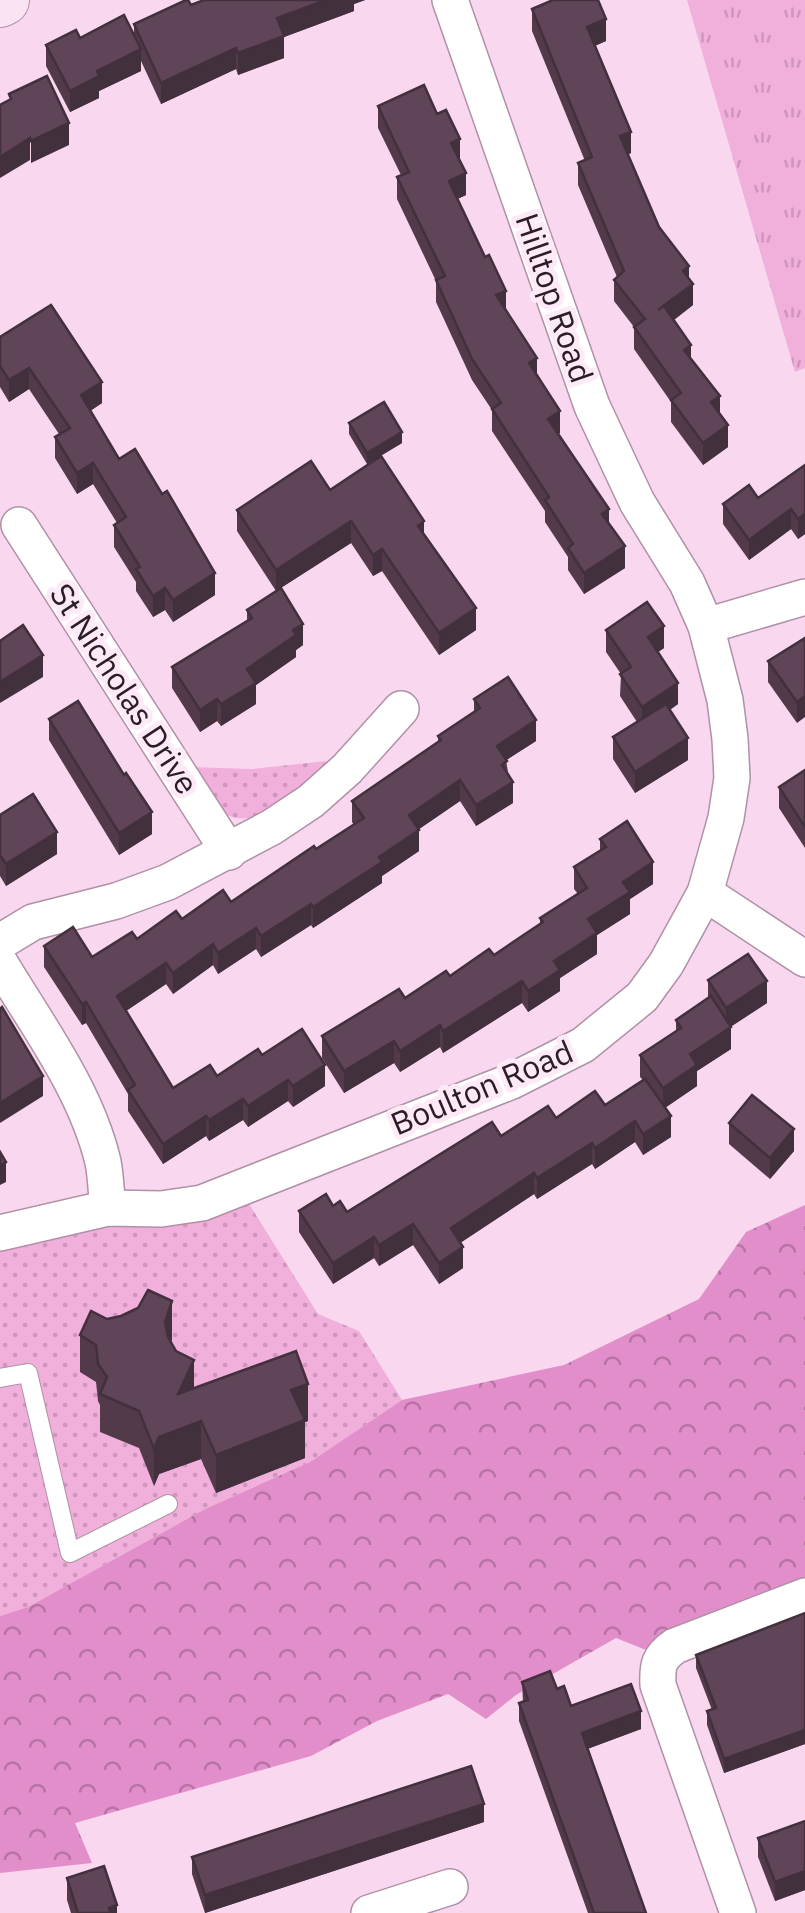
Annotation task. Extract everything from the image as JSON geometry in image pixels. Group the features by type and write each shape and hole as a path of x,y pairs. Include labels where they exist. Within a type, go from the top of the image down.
{"street":[{"name":"Hilltop Road","path":"450,0 592,406 637,502 687,583"},
{"name":"St Nicholas Drive","path":"19,525 229,852"},
{"name":"Boulton Road","path":"0,1233 108,1208 161,1209 202,1202 550,1064 598,1034 642,997 680,941 704,893 726,818 732,778 725,700 706,626 687,583"},
{"path":"706,626 805,596"},
{"path":"0,942 33,922 116,902 229,852 311,801 401,709"},
{"path":"704,893 805,959"},
{"path":"0,963 87,1116 103,1162 108,1208"},
{"path":"738,1913 658,1684 657,1668 661,1656 674,1646 805,1596"},
{"path":"369,1913 450,1887"}],"lane":[{"path":"0,1378 28,1373 70,1553 168,1504"}],"green space":[{"path":"687,0 805,0 805,368 795,372"},
{"path":"327,761 325,775 302,792 273,810 244,818 230,816 218,808 190,767 252,769"},
{"path":"239,1188 318,1314 359,1331 402,1400 310,1462 205,1509 28,1607 0,1616 0,1233"},
{"path":"805,1205 805,1596 661,1656 616,1638 516,1695 486,1719 448,1694 377,1721 311,1756 75,1823 92,1863 0,1873 0,1616 28,1607 205,1509 310,1462 402,1400 564,1365 699,1299 746,1232"}],"building":[{"path":"186,0 191,5 204,0 326,0 277,18 284,36 238,53 236,48 161,83 134,24"},
{"path":"553,0 598,0 606,19 587,27 631,132 620,136 659,227 689,266 683,271 693,284 658,310 664,306 691,345 684,350 720,396 711,402 728,425 703,443 671,400 681,393 634,327 645,319 614,280 624,271 578,163 592,157 532,9"},
{"path":"124,15 141,49 97,71 99,76 70,91 46,45 76,30 80,38"},
{"path":"47,76 69,123 31,141 30,138 0,157 0,105 11,99 9,94"},
{"path":"424,85 437,114 446,110 460,139 451,143 466,173 449,181 485,257 489,255 506,291 496,295 537,358 529,363 560,411 548,419 609,509 602,514 625,546 584,573 568,548 573,544 545,500 549,497 492,409 501,403 472,359 436,280 445,276 397,177 409,172 378,106"},
{"path":"51,305 102,382 81,395 119,459 135,449 162,494 167,491 215,573 173,600 165,588 153,596 136,569 140,567 114,525 126,517 93,463 77,473 55,437 70,428 29,368 9,380 0,366 0,337"},
{"path":"384,402 402,432 367,453 349,423"},
{"path":"381,456 424,521 418,526 476,608 439,633 382,549 373,555 351,521 276,570 237,510 311,461 330,490"},
{"path":"805,465 805,514 798,519 791,509 749,540 723,504 749,485 758,498"},
{"path":"281,588 303,624 293,630 296,635 247,669 256,683 221,704 217,699 200,710 172,667 252,618 247,610"},
{"path":"647,602 664,626 648,637 678,683 642,707 620,674 631,667 606,630"},
{"path":"23,625 43,655 0,682 0,641"},
{"path":"805,638 805,696 797,702 768,661"},
{"path":"508,677 536,720 497,746 507,761 502,765 513,782 476,805 460,780 409,815 419,830 379,857 382,862 313,907 311,904 261,936 256,928 218,953 213,944 173,973 166,963 117,996 173,1088 210,1065 217,1076 258,1049 262,1055 302,1029 325,1065 293,1086 288,1080 248,1106 243,1099 209,1120 206,1116 163,1144 128,1090 135,1085 86,1002 82,1004 44,946 73,927 92,957 132,932 137,939 176,911 182,919 223,890 231,902 314,846 316,849 364,818 352,801 441,740 438,736 480,708 474,699"},
{"path":"78,701 152,812 119,833 49,719"},
{"path":"666,704 688,738 635,772 613,737"},
{"path":"805,770 805,827 779,787"},
{"path":"33,794 57,832 6,864 0,855 0,815"},
{"path":"627,821 653,862 623,882 630,892 588,919 597,933 554,961 560,970 528,991 522,981 443,1031 440,1025 400,1051 394,1041 344,1071 322,1036 399,989 405,998 446,971 450,976 489,949 494,955 543,922 540,918 587,888 574,867 606,847 600,839"},
{"path":"748,954 767,981 726,1008 708,980"},
{"path":"711,996 731,1027 690,1054 697,1065 663,1088 640,1055 681,1028 676,1020"},
{"path":"0,1009 43,1076 0,1103"},
{"path":"645,1079 671,1116 643,1134 635,1121 595,1148 592,1143 537,1178 534,1173 451,1228 463,1247 439,1263 413,1224 379,1245 374,1237 333,1263 299,1211 326,1194 333,1206 340,1201 347,1212 492,1122 501,1136 548,1106 556,1118 595,1091 605,1105"},
{"path":"752,1095 794,1129 770,1158 729,1123"},
{"path":"148,1290 172,1301 165,1322 168,1337 176,1351 194,1360 178,1394 296,1351 308,1384 291,1390 305,1420 216,1455 201,1421 159,1437 154,1449 139,1411 100,1394 107,1377 98,1364 96,1345 80,1335 91,1311 107,1319 121,1316 138,1308"},
{"path":"805,1613 805,1730 724,1759 707,1711 716,1708 696,1655"},
{"path":"550,1671 557,1689 564,1686 571,1706 631,1684 641,1711 582,1733 646,1913 594,1913 519,1703 528,1700 522,1682"},
{"path":"471,1766 484,1804 205,1895 192,1857"},
{"path":"805,1821 805,1871 775,1882 758,1838"},
{"path":"104,1866 117,1905 109,1908 111,1913 78,1913 67,1878"}]}
